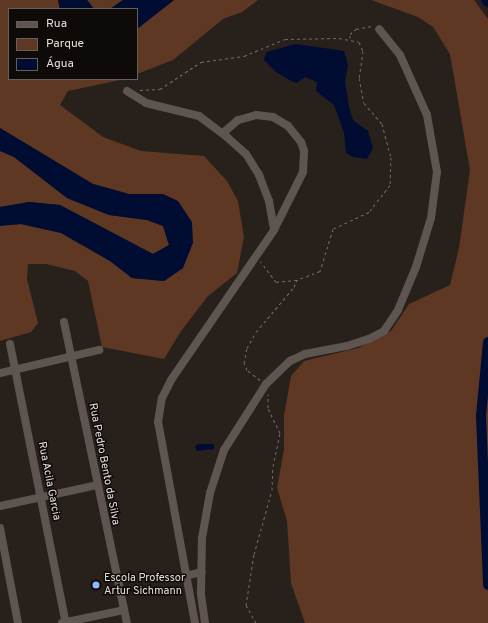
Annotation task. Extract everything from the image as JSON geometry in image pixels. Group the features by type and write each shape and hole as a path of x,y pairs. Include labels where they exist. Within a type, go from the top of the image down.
{"street":[{"path":"204,623 201,572 202,538 210,493 224,450 266,384 290,361 305,354 347,346 369,339 384,330 398,310 416,267 435,194 437,172 431,133 427,115 412,77 400,56 379,30"},
{"path":"127,91 146,103 199,116 223,133 246,154 259,175 269,202 274,230"},
{"path":"195,623 158,422 162,398 171,380 274,230 303,172 304,150 301,142 288,126 273,117 256,115 238,120 223,133"},
{"name":"Rua Pedro Bento da Silva","path":"64,322 127,623"},
{"name":"Rua Acila Garcia","path":"10,344 64,623"},
{"path":"0,373 99,350"},
{"path":"0,506 97,485"},
{"path":"0,528 18,623"},
{"path":"186,576 201,572"},
{"path":"64,623 124,610"}],"path":[{"path":"350,39 350,34 365,26 379,30"},
{"path":"256,623 246,605 254,554 272,490 273,466 280,432 268,408 266,384 246,370 244,363 247,348 297,280"}],"green space":[{"path":"0,0 58,0 60,8 8,8 8,80 120,80 68,91 60,105 103,137 141,151 204,156 227,181 238,201 244,237 237,273 208,296 181,331 164,359 102,347 88,281 75,271 46,264 28,264 27,279 38,323 31,332 0,341 0,226 2,225 21,224 61,233 110,261 132,278 164,281 183,268 163,194 129,194 93,184 0,128"},
{"path":"87,0 123,0 111,8 93,8"},
{"path":"174,0 258,0 242,12 223,19 173,60 138,74 138,28"},
{"path":"371,0 474,0 488,19 488,623 305,623 291,583 287,521 277,488 284,450 284,415 291,376 304,361 358,348 391,331 409,304 450,285 459,248 470,170 450,54 433,27 418,17"},
{"path":"0,151 14,157 67,198 109,215 147,220 163,226 169,245 153,254 60,205 29,202 0,207"}],"water":[{"path":"58,0 87,0 93,8 60,8"},
{"path":"123,0 174,0 138,28 138,8 111,8"},
{"path":"296,44 344,51 348,65 345,81 349,107 353,120 368,131 373,148 367,159 353,157 346,153 344,133 334,105 316,91 317,82 305,77 297,83 291,81 276,72 264,60 266,52"},
{"path":"0,128 93,184 129,194 163,194 178,201 192,222 193,243 183,268 164,281 132,278 110,261 61,233 21,224 0,226 0,207 29,202 60,205 153,254 169,245 163,226 147,220 109,215 67,198 14,157 0,151"},
{"path":"198,444 214,444 214,449 197,451 195,446"}],"waterway":[{"path":"488,342 481,416 488,585"}],"place":[{"name":"Escola Professor Artur Sichmann","path":"96,585"}]}
